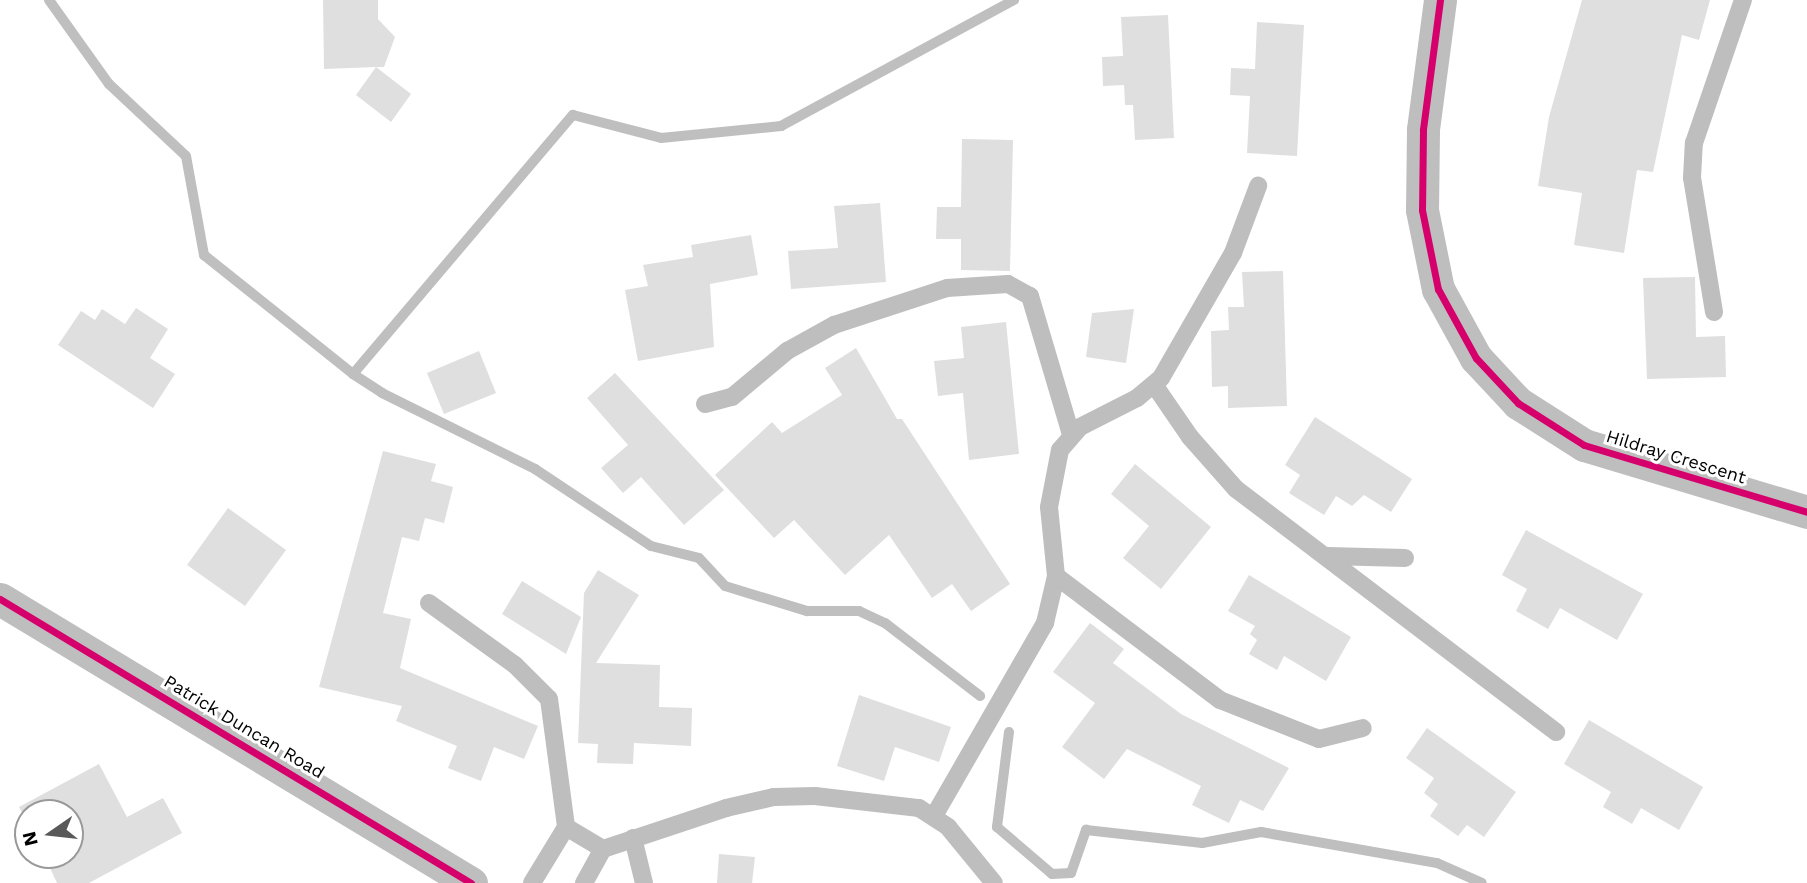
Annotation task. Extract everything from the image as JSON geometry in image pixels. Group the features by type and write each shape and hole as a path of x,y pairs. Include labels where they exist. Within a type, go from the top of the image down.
{"street":[{"name":"Hildray Crescent","path":"1440,0 1423,130 1422,210 1438,289 1476,358 1518,403 1584,445 1807,512"},
{"name":"Patrick Duncan Road","path":"0,598 471,883"}],"lane":[{"path":"1714,312 1692,178 1694,143 1743,0"},
{"path":"1070,434 1155,386 1233,253 1258,186"},
{"path":"705,404 732,397 787,351 834,325 947,288 1008,284 1030,296 1070,434 1052,482 1056,576 1045,623 934,816"},
{"path":"1155,386 1216,471 1556,732"},
{"path":"1328,556 1405,558"},
{"path":"1056,576 1220,700 1312,737 1363,728"},
{"path":"429,603 516,665 549,699 566,827 531,883"},
{"path":"584,883 603,849 774,797 906,806 934,816 994,883"},
{"path":"566,827 603,849"},
{"path":"633,838 644,883"}],"building":[{"path":"323,0 378,0 378,19 395,37 384,67 324,69"},
{"path":"1582,0 1710,0 1699,40 1682,35 1653,172 1637,170 1624,253 1574,245 1582,193 1538,186 1549,117"},
{"path":"1168,15 1174,138 1135,140 1133,105 1125,105 1124,85 1103,86 1102,57 1123,56 1121,17"},
{"path":"1257,22 1304,25 1297,156 1247,153 1250,96 1230,95 1231,68 1255,69"},
{"path":"376,67 411,94 391,122 356,95"},
{"path":"962,139 1013,140 1010,271 961,270 961,239 936,239 937,207 961,207"},
{"path":"880,203 886,282 791,289 788,251 838,248 834,206"},
{"path":"751,235 758,275 710,284 714,347 638,361 625,290 648,286 643,265 693,257 691,245"},
{"path":"1283,271 1287,406 1228,408 1228,386 1212,387 1211,331 1229,330 1228,307 1244,307 1242,272"},
{"path":"1695,277 1696,337 1725,336 1726,377 1647,379 1643,278"},
{"path":"136,308 168,329 150,358 175,374 153,408 58,345 81,311 95,320 102,309 125,324"},
{"path":"1134,309 1126,363 1086,357 1092,313"},
{"path":"1006,322 1019,454 969,460 963,393 938,396 934,361 964,358 961,327"},
{"path":"856,348 897,419 902,419 1010,584 971,611 952,584 932,598 889,535 845,575 794,520 774,538 715,475 772,422 782,433 842,395 825,368"},
{"path":"479,351 496,393 444,414 427,373"},
{"path":"615,373 724,490 684,525 641,477 623,493 601,468 628,445 587,398"},
{"path":"1315,417 1412,479 1391,512 1364,495 1352,506 1336,496 1324,515 1289,493 1300,475 1285,465"},
{"path":"383,451 436,464 431,481 453,487 444,523 425,518 419,541 402,537 383,613 411,619 400,668 538,726 524,759 494,747 481,781 448,768 457,746 396,721 402,706 319,687"},
{"path":"1135,464 1211,527 1161,589 1123,558 1149,526 1111,494"},
{"path":"228,508 286,550 245,606 187,565"},
{"path":"1526,530 1643,594 1617,640 1560,608 1548,629 1516,611 1527,589 1502,575"},
{"path":"598,570 639,595 596,663 660,665 659,707 692,708 691,746 634,743 633,764 597,763 598,744 578,743 584,593"},
{"path":"1249,575 1351,637 1326,681 1284,656 1277,670 1249,654 1257,640 1250,634 1255,626 1228,611"},
{"path":"522,581 581,617 566,654 502,614"},
{"path":"1090,623 1124,649 1113,663 1181,714 1289,768 1263,811 1240,800 1229,823 1192,805 1201,786 1127,749 1104,779 1062,747 1095,703 1053,672"},
{"path":"859,695 951,727 939,762 895,747 884,781 837,766"},
{"path":"1589,720 1703,787 1679,830 1641,808 1632,824 1603,807 1611,792 1564,764"},
{"path":"1427,728 1516,792 1484,837 1467,825 1458,836 1430,816 1438,804 1424,793 1434,778 1406,758"},
{"path":"99,764 127,817 163,798 182,833 89,883 57,883 50,869 84,869 84,799 34,799"},
{"path":"719,854 755,857 752,883 717,883"}],"waterway":[{"path":"49,0 109,84 186,156 204,255 353,374 573,115 661,138 781,126 1014,0"},
{"path":"353,374 382,393 535,469 651,546 699,558 725,586 807,611 859,611 885,623 980,696"},
{"path":"1009,732 997,827 1052,874 1071,873 1086,830 1202,843 1261,832 1437,863 1482,883"}],"cycle path":[{"path":"1440,0 1423,130 1422,210 1438,289 1476,358 1518,403 1584,445 1807,512"},
{"path":"0,599 471,883"}]}
